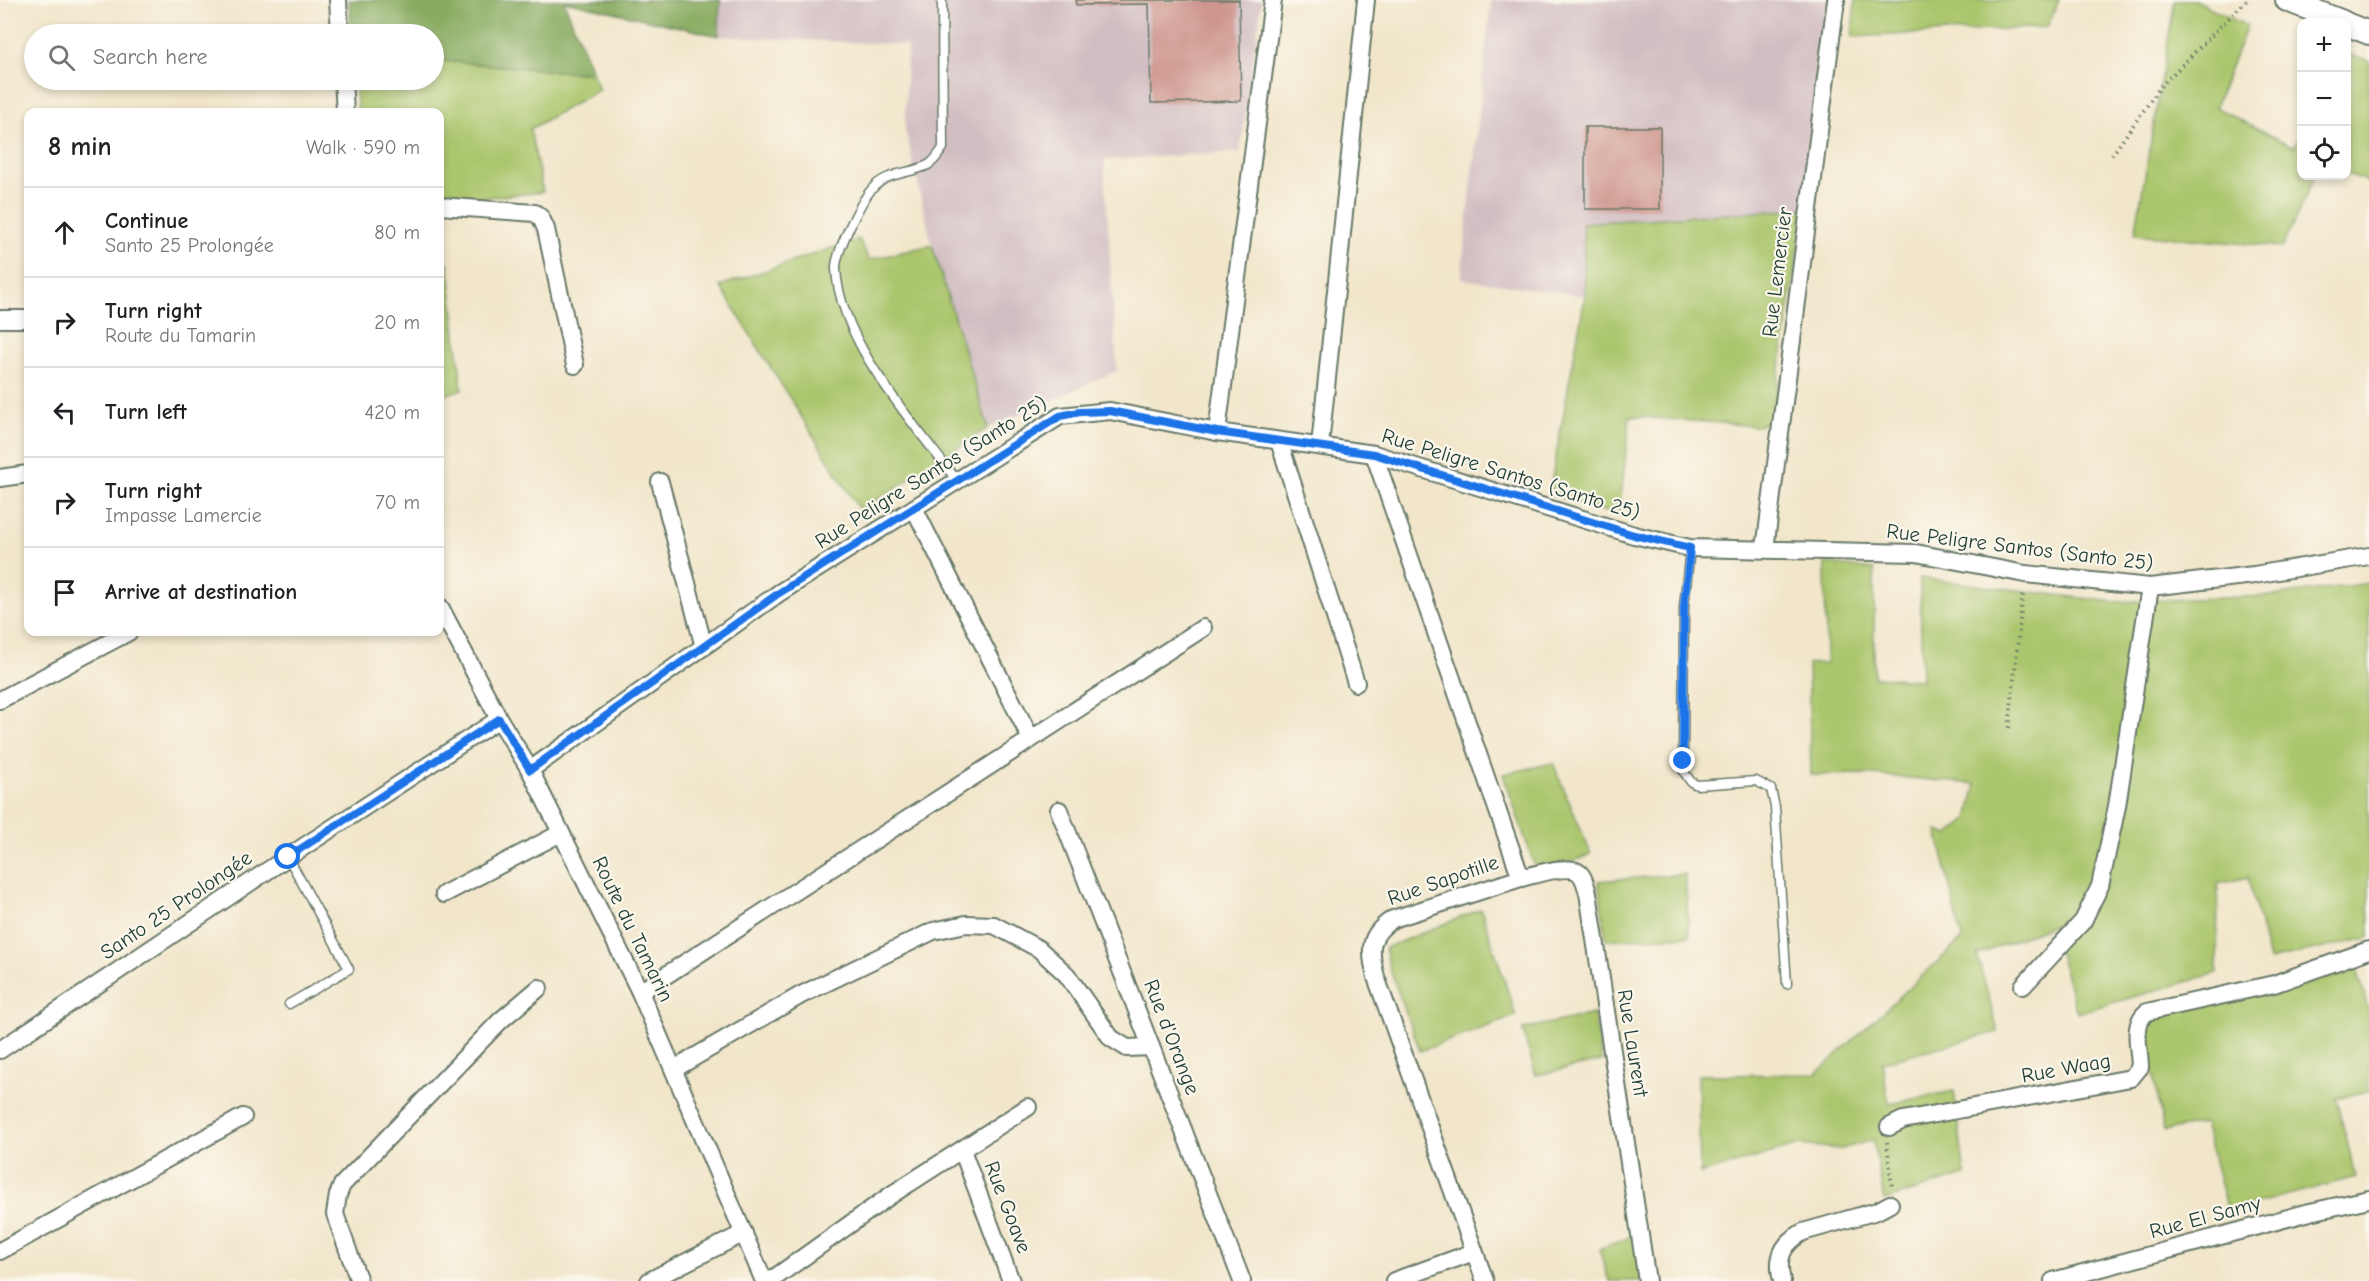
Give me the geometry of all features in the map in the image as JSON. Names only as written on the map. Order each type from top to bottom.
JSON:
[{"type":"street","points":[[338,0],[339,24]]},
{"type":"street","points":[[1217,432],[1273,0]]},
{"type":"street","points":[[1320,447],[1366,0]]},
{"type":"street","name":"Rue Lemercier","points":[[1766,549],[1836,0]]},
{"type":"street","points":[[2287,0],[2332,18]]},
{"type":"street","points":[[2351,26],[2369,33]]},
{"type":"street","points":[[344,90],[345,108]]},
{"type":"street","points":[[444,206],[535,213],[541,218],[546,229],[575,365]]},
{"type":"street","points":[[0,319],[24,319]]},
{"type":"street","name":"Rue Peligre Santos (Santo 25)","points":[[530,770],[779,593],[1060,416],[1080,412],[1110,411],[1217,432],[1374,454],[1634,535],[1690,548],[1916,553],[2025,574],[2150,587],[2254,575],[2369,556]]},
{"type":"street","points":[[1279,441],[1356,683]]},
{"type":"street","name":"Rue Sapotille","points":[[1374,454],[1521,878],[1393,919],[1380,927],[1373,940],[1372,959],[1376,977],[1485,1281]]},
{"type":"street","points":[[0,478],[24,475]]},
{"type":"street","points":[[660,482],[704,647]]},
{"type":"street","points":[[914,508],[1031,739]]},
{"type":"street","points":[[2023,986],[2083,921],[2100,886],[2117,806],[2150,587]]},
{"type":"street","name":"Route du Tamarin","points":[[444,615],[499,719],[530,770],[640,992],[764,1281]]},
{"type":"street","points":[[640,992],[1203,628]]},
{"type":"street","points":[[0,700],[121,636]]},
{"type":"street","name":"Santo 25 Prolongée","points":[[0,1050],[499,719]]},
{"type":"street","name":"Rue d'Orange","points":[[1059,810],[1242,1281]]},
{"type":"street","points":[[444,894],[561,833]]},
{"type":"street","name":"Rue Laurent","points":[[1521,878],[1567,869],[1578,872],[1584,880],[1588,893],[1647,1281]]},
{"type":"street","points":[[674,1069],[801,995],[933,931],[966,924],[994,925],[1039,949],[1067,975],[1111,1038],[1127,1048],[1151,1047]]},
{"type":"street","name":"Rue Waag","points":[[1889,1128],[1903,1120],[2132,1078],[2140,1067],[2138,1024],[2141,1016],[2147,1012],[2274,984],[2369,950]]},
{"type":"street","points":[[359,1281],[335,1214],[342,1185],[500,1021],[539,988]]},
{"type":"street","points":[[770,1281],[891,1195],[1028,1107]]},
{"type":"street","points":[[0,1251],[243,1117]]},
{"type":"street","name":"Rue Goave","points":[[962,1150],[1011,1281]]},
{"type":"street","name":"Rue El Samy","points":[[2053,1281],[2310,1212],[2369,1199]]},
{"type":"street","points":[[1782,1281],[1779,1257],[1784,1246],[1792,1238],[1803,1232],[1877,1211],[1890,1204]]},
{"type":"street","points":[[649,1281],[744,1233]]},
{"type":"street","points":[[1394,1281],[1474,1252]]},
{"type":"lane","points":[[942,0],[943,148],[930,164],[891,175],[871,190],[852,221],[836,267],[843,306],[866,359],[957,481]]},
{"type":"lane","points":[[1690,548],[1684,607],[1684,772],[1691,782],[1697,785],[1756,781],[1771,789],[1775,807],[1787,984]]},
{"type":"lane","points":[[288,857],[349,969],[289,1004]]},
{"type":"path","points":[[2112,155],[2161,86],[2247,0]]},
{"type":"path","points":[[2009,728],[2025,574]]},
{"type":"path","points":[[1889,1128],[1887,1141],[1892,1188],[1890,1204]]},
{"type":"shaded area","points":[[720,0],[1262,0],[1240,152],[1104,160],[1117,371],[988,428],[932,245],[905,129],[907,45],[719,36]]},
{"type":"shaded area","points":[[1491,0],[1828,0],[1804,209],[1584,223],[1585,296],[1461,279]]},
{"type":"green space","points":[[349,0],[720,0],[719,36],[564,1],[593,74],[444,61],[444,24],[350,24]]},
{"type":"green space","points":[[1855,0],[2059,0],[2047,27],[1852,37]]},
{"type":"green space","points":[[2175,0],[2195,0],[2247,26],[2215,107],[2294,147],[2297,141],[2297,180],[2313,180],[2282,247],[2135,234]]},
{"type":"green space","points":[[2351,55],[2369,60],[2369,182],[2351,175]]},
{"type":"green space","points":[[444,61],[593,74],[599,90],[530,129],[543,192],[444,202],[444,108],[358,108],[356,90],[444,90]]},
{"type":"green space","points":[[1804,209],[1772,420],[1758,426],[1630,416],[1619,516],[1549,494],[1585,296],[1583,223]]},
{"type":"green space","points":[[859,239],[869,260],[932,245],[988,428],[860,511],[720,286]]},
{"type":"green space","points":[[448,263],[462,389],[444,396],[444,264]]},
{"type":"green space","points":[[1825,563],[1874,570],[1874,677],[1922,680],[1920,578],[2114,602],[2271,596],[2369,583],[2369,938],[2269,960],[2248,877],[2218,884],[2217,973],[2077,1013],[2051,926],[1977,955],[1998,1032],[1882,1062],[1889,1104],[1954,1091],[1965,1175],[1884,1200],[1873,1140],[1841,1149],[1799,1145],[1700,1174],[1698,1075],[1816,1074],[1962,939],[1937,831],[1948,835],[1968,819],[1976,784],[1863,774],[1811,775],[1808,664],[1826,663]]},
{"type":"green space","points":[[1553,763],[1591,854],[1538,876],[1503,774]]},
{"type":"green space","points":[[1685,874],[1689,936],[1606,940],[1598,881]]},
{"type":"green space","points":[[1481,909],[1516,1016],[1420,1051],[1389,967],[1385,948]]},
{"type":"green space","points":[[2355,961],[2369,1013],[2369,1091],[2336,1098],[2356,1177],[2227,1211],[2204,1123],[2164,1131],[2142,1019]]},
{"type":"green space","points":[[1594,1014],[1602,1061],[1536,1075],[1522,1029]]},
{"type":"green space","points":[[1635,1235],[1647,1281],[1609,1281],[1599,1249]]},
{"type":"building","points":[[1076,0],[1239,0],[1241,101],[1151,103],[1149,4],[1076,5]]},
{"type":"building","points":[[1585,127],[1660,127],[1660,209],[1585,209]]},
{"type":"route","points":[[288,857],[499,719],[530,770],[779,593],[1060,416],[1080,412],[1110,411],[1217,432],[1374,454],[1634,535],[1690,548],[1684,607],[1683,761]]}]
